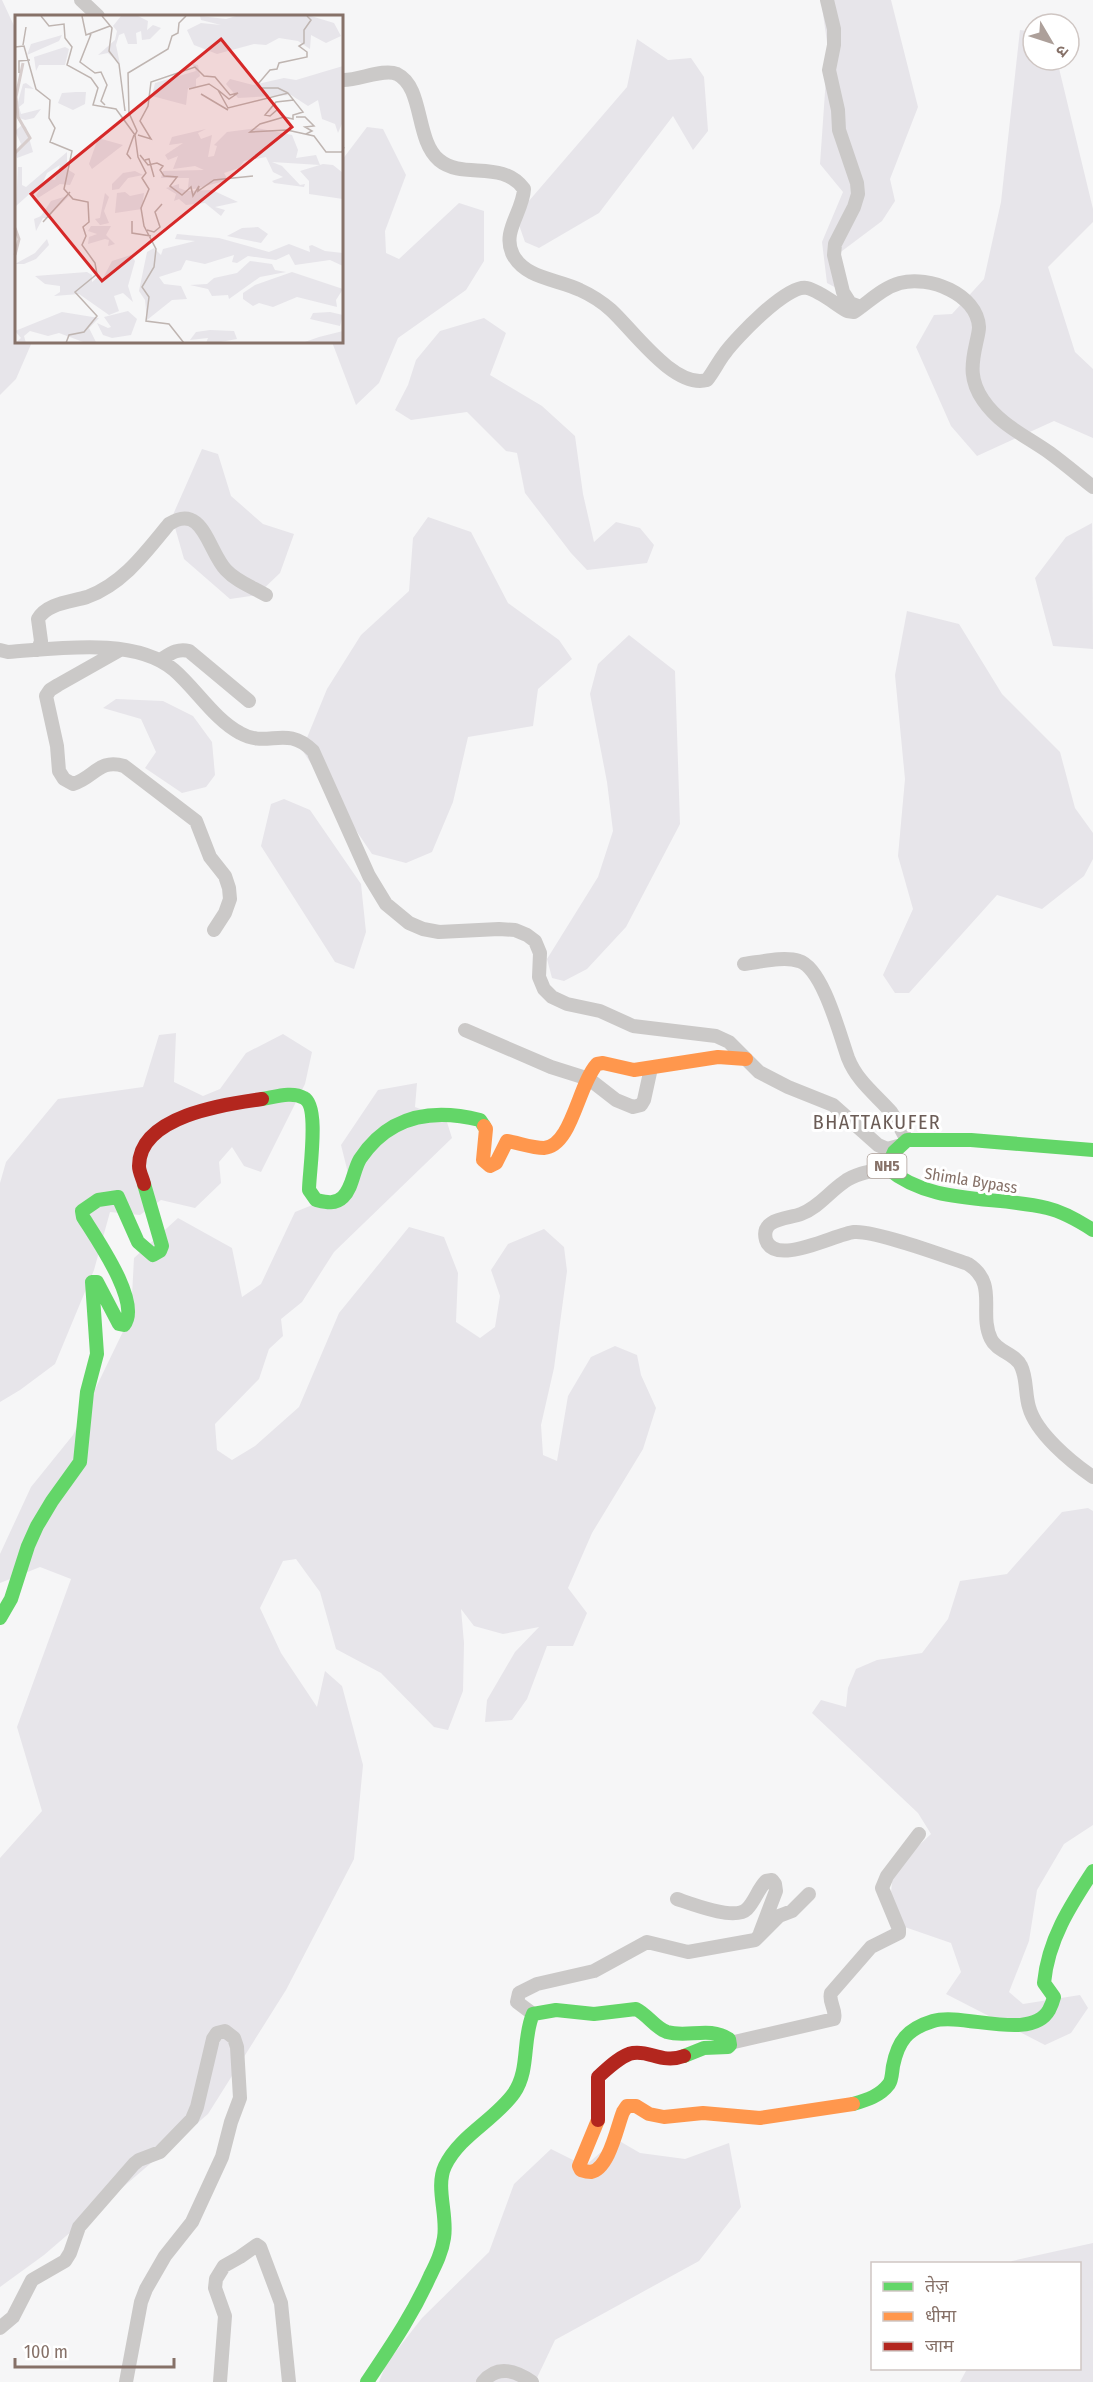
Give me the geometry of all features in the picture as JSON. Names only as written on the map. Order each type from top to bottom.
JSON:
[{"type":"main road","points":[[0,1618],[10,1602],[35,1529],[80,1462],[87,1392],[98,1354],[92,1282],[97,1282],[119,1324],[124,1326],[129,1318],[128,1306],[116,1274],[83,1217],[82,1211],[97,1201],[118,1197],[138,1242],[153,1255],[160,1251],[162,1246],[139,1167],[139,1156],[155,1134],[185,1116],[229,1103],[287,1095],[306,1098],[312,1105],[313,1116],[309,1190],[316,1200],[336,1202],[343,1197],[361,1158],[379,1138],[395,1126],[416,1116],[437,1112],[480,1120],[486,1129],[483,1160],[490,1166],[496,1163],[507,1141],[545,1148],[555,1145],[568,1125],[585,1077],[597,1064],[603,1063],[634,1070],[718,1057],[746,1059]]},
{"type":"main road","name":"Shimla Bypass","points":[[902,1143],[971,1140],[1093,1150]]},
{"type":"main road","name":"NH5","points":[[887,1168],[889,1159],[902,1143]]},
{"type":"main road","name":"Shimla Bypass","points":[[887,1168],[901,1181],[914,1188],[993,1202],[1046,1208],[1075,1219],[1093,1230]]},
{"type":"main road","points":[[367,2382],[413,2313],[441,2253],[445,2236],[443,2169],[469,2137],[506,2103],[518,2088],[524,2071],[526,2030],[533,2014],[549,2010],[594,2014],[636,2009],[643,2012],[666,2032],[718,2034],[727,2037],[730,2043],[728,2047],[704,2048],[671,2059],[633,2053],[600,2074],[597,2081],[600,2115],[579,2166],[587,2173],[595,2172],[605,2159],[616,2135],[622,2111],[627,2106],[636,2106],[649,2114],[664,2117],[703,2113],[760,2118],[851,2105],[874,2098],[887,2087],[892,2079],[897,2047],[920,2027],[945,2019],[996,2024],[1024,2024],[1040,2020],[1052,2006],[1054,1997],[1044,1983],[1047,1958],[1059,1929],[1093,1871]]},
{"type":"street","points":[[81,0],[97,15]]},
{"type":"street","points":[[827,0],[834,29],[834,45],[829,70],[838,110],[839,130],[857,183],[858,194],[836,244],[834,255],[843,292],[850,303],[861,308]]},
{"type":"street","points":[[344,80],[362,79],[389,72],[405,80],[411,89],[431,152],[440,161],[454,167],[506,175],[518,182],[524,189],[524,199],[510,231],[509,243],[520,265],[532,273],[595,297],[610,309],[666,366],[693,382],[707,380],[726,351],[777,300],[797,288],[807,288],[847,311],[854,312],[880,292],[901,283],[922,282],[954,292],[967,300],[976,313],[979,328],[971,368],[973,384],[982,400],[1010,428],[1049,452],[1093,487]]},
{"type":"street","points":[[38,650],[41,641],[38,619],[41,614],[58,604],[88,596],[109,587],[129,570],[169,524],[178,519],[187,518],[195,521],[203,529],[215,555],[226,570],[266,595]]},
{"type":"street","points":[[0,650],[8,652],[76,647],[138,652],[160,660],[240,734],[258,739],[292,738],[303,741],[313,751],[369,876],[386,904],[409,923],[439,932],[515,930],[535,941],[540,953],[539,976],[544,988],[552,997],[567,1004],[600,1011],[633,1026],[716,1036],[729,1042],[759,1072],[833,1105],[878,1145],[887,1149],[902,1143],[890,1112],[860,1080],[853,1069],[827,1001],[810,968],[800,961],[786,960],[744,964]]},
{"type":"street","points":[[160,660],[174,651],[182,649],[189,651],[249,701]]},
{"type":"street","points":[[120,650],[50,690],[46,696],[57,746],[59,771],[64,779],[73,784],[81,782],[104,765],[115,763],[124,766],[196,821],[207,850],[225,876],[229,888],[230,899],[225,913],[214,930]]},
{"type":"street","points":[[465,1029],[551,1067],[585,1077],[628,1106],[637,1107],[644,1100],[651,1068]]},
{"type":"street","points":[[887,1168],[860,1174],[845,1181],[817,1207],[798,1215],[779,1219],[769,1225],[765,1235],[768,1245],[778,1251],[792,1251],[855,1232],[876,1235],[960,1261],[975,1268],[986,1287],[987,1322],[992,1341],[1022,1366],[1029,1407],[1035,1419],[1062,1452],[1093,1477]]},
{"type":"street","points":[[730,2043],[834,2019],[835,2013],[829,1997],[831,1993],[871,1947],[899,1934],[882,1888],[887,1876],[919,1834]]},
{"type":"street","points":[[677,1899],[728,1913],[741,1913],[748,1908],[763,1884],[767,1880],[772,1880],[776,1884],[776,1891],[764,1917],[759,1938]]},
{"type":"street","points":[[533,2014],[517,2002],[517,1997],[524,1989],[590,1973],[643,1943],[654,1942],[688,1952],[759,1938],[777,1918],[792,1911],[809,1894]]},
{"type":"street","points":[[0,2328],[13,2317],[33,2280],[65,2261],[79,2227],[134,2164],[138,2160],[160,2152],[192,2119],[197,2107],[213,2038],[217,2033],[225,2031],[234,2038],[237,2047],[240,2102],[231,2122],[211,2185],[192,2222],[160,2265],[142,2298],[126,2382]]},
{"type":"street","points":[[220,2382],[225,2316],[215,2288],[216,2279],[224,2266],[240,2258],[257,2245],[260,2247],[281,2303],[289,2382]]},
{"type":"street","points":[[483,2382],[493,2374],[510,2370],[518,2372],[532,2382]]},
{"type":"shaded area","points":[[0,0],[2,0],[15,28],[15,344],[31,344],[16,379],[0,395]]},
{"type":"shaded area","points":[[821,0],[891,0],[918,107],[890,179],[895,201],[882,221],[838,254],[842,291],[827,283],[822,242],[843,192],[820,164],[828,49]]},
{"type":"shaded area","points":[[1020,30],[1021,72],[1060,72],[1093,209],[1093,222],[1048,267],[1075,352],[1093,369],[1093,438],[1054,421],[977,456],[951,426],[916,347],[934,315],[952,314],[984,279],[1001,202]]},
{"type":"shaded area","points":[[637,39],[668,60],[691,58],[704,77],[708,131],[693,150],[673,116],[599,213],[539,248],[525,242],[519,225],[528,202],[627,87]]},
{"type":"shaded area","points":[[367,127],[383,129],[406,175],[385,231],[386,253],[399,259],[459,203],[484,211],[484,261],[466,290],[398,338],[379,383],[356,405],[333,344],[344,344],[344,157]]},
{"type":"shaded area","points":[[484,318],[506,333],[490,375],[542,406],[575,436],[583,494],[594,542],[616,522],[640,528],[654,545],[647,563],[587,570],[571,553],[525,493],[517,453],[506,451],[467,412],[411,420],[395,410],[408,385],[416,360],[440,331]]},
{"type":"shaded area","points":[[202,449],[218,454],[231,496],[263,524],[294,534],[280,573],[257,595],[230,599],[184,559],[172,517]]},
{"type":"shaded area","points":[[428,517],[471,532],[508,603],[559,640],[572,659],[538,689],[533,726],[468,737],[453,802],[432,852],[406,863],[372,854],[302,750],[327,689],[361,635],[409,591],[413,538]]},
{"type":"shaded area","points":[[1092,523],[1093,649],[1053,646],[1035,578],[1066,537]]},
{"type":"shaded area","points":[[907,611],[959,624],[1002,694],[1060,752],[1075,808],[1093,833],[1093,859],[1084,876],[1042,909],[997,895],[909,993],[895,993],[883,975],[913,909],[898,856],[905,779],[895,675]]},
{"type":"shaded area","points":[[629,635],[675,671],[680,824],[626,927],[587,969],[564,981],[552,978],[547,959],[598,877],[613,831],[607,782],[590,694],[598,664]]},
{"type":"shaded area","points":[[116,699],[163,701],[193,716],[212,742],[215,775],[206,787],[182,793],[145,768],[156,752],[141,719],[103,708]]},
{"type":"shaded area","points":[[284,799],[310,810],[361,884],[366,932],[354,969],[335,962],[261,846],[271,804]]},
{"type":"shaded area","points":[[176,1033],[174,1082],[203,1096],[220,1089],[246,1053],[283,1034],[312,1052],[305,1084],[261,1172],[244,1166],[232,1147],[219,1162],[221,1183],[195,1208],[161,1200],[140,1215],[110,1212],[94,1270],[55,1364],[0,1402],[0,1183],[6,1162],[58,1099],[143,1087],[159,1035]]},
{"type":"shaded area","points":[[417,1083],[415,1107],[446,1119],[452,1138],[334,1252],[302,1302],[281,1319],[283,1336],[269,1349],[259,1379],[215,1424],[217,1450],[232,1460],[255,1446],[299,1407],[339,1313],[409,1227],[444,1237],[458,1273],[456,1322],[480,1338],[495,1327],[500,1296],[491,1270],[508,1244],[544,1229],[564,1247],[567,1271],[554,1368],[541,1425],[543,1455],[557,1461],[568,1396],[591,1357],[615,1346],[637,1355],[641,1375],[656,1408],[643,1449],[592,1533],[568,1588],[587,1613],[573,1646],[547,1646],[527,1699],[512,1720],[485,1722],[487,1700],[515,1652],[539,1627],[503,1634],[474,1626],[461,1609],[464,1643],[463,1691],[448,1730],[434,1727],[381,1673],[336,1649],[320,1592],[296,1559],[283,1561],[260,1608],[281,1653],[317,1707],[325,1671],[342,1686],[363,1765],[354,1859],[286,1990],[208,2114],[44,2255],[0,2287],[0,1858],[42,1811],[17,1727],[71,1579],[40,1567],[0,1583],[0,1554],[31,1487],[73,1435],[131,1315],[134,1258],[178,1218],[232,1248],[242,1297],[261,1284],[295,1212],[352,1189],[341,1145],[378,1090]]},
{"type":"shaded area","points":[[1088,1508],[1093,1511],[1093,1825],[1064,1844],[1037,1890],[1029,1941],[1009,1992],[1023,2004],[1080,1995],[1088,2008],[1071,2033],[1045,2045],[946,1994],[961,1972],[951,1943],[899,1925],[890,1905],[893,1870],[931,1834],[918,1813],[812,1713],[821,1700],[846,1707],[848,1688],[856,1669],[877,1660],[922,1653],[948,1619],[960,1581],[1007,1574],[1062,1512]]},
{"type":"shaded area","points":[[616,2139],[640,2153],[685,2159],[729,2143],[741,2207],[699,2261],[555,2340],[535,2382],[379,2382],[386,2364],[422,2318],[489,2252],[514,2184],[551,2149],[585,2166]]},
{"type":"shaded area","points":[[1093,2243],[1093,2382],[960,2382],[966,2370],[1081,2370],[1081,2262],[1012,2261]]},
{"type":"traffic: fast","points":[[262,1099],[294,1095],[304,1098],[309,1104],[313,1126],[309,1190],[316,1200],[326,1202],[337,1201],[343,1197],[349,1189],[360,1159],[372,1144],[398,1124],[413,1118],[445,1115],[480,1120],[484,1126]]},
{"type":"traffic: fast","points":[[1093,1150],[971,1140],[907,1140],[894,1152],[887,1168],[923,1188],[943,1194],[1047,1208],[1065,1214],[1093,1230]]},
{"type":"traffic: fast","points":[[0,1618],[11,1599],[37,1526],[80,1462],[87,1392],[97,1354],[92,1282],[97,1282],[119,1324],[124,1325],[128,1315],[127,1302],[115,1271],[83,1217],[82,1211],[98,1200],[118,1197],[138,1242],[153,1255],[160,1251],[162,1246],[144,1184]]},
{"type":"traffic: fast","points":[[853,2104],[882,2092],[891,2080],[895,2057],[901,2043],[910,2032],[924,2024],[946,2019],[1012,2025],[1028,2024],[1040,2019],[1049,2010],[1054,1997],[1044,1983],[1046,1967],[1055,1938],[1068,1910],[1093,1871]]},
{"type":"traffic: fast","points":[[367,2382],[408,2318],[437,2262],[445,2229],[441,2192],[445,2166],[459,2145],[514,2093],[522,2074],[533,2014],[556,2010],[594,2014],[636,2009],[667,2032],[714,2033],[729,2039],[728,2047],[704,2048],[684,2056]]},
{"type":"traffic: slow","points":[[484,1126],[486,1129],[483,1160],[490,1166],[496,1163],[507,1141],[539,1148],[554,1145],[568,1126],[590,1074],[597,1064],[603,1063],[634,1070],[718,1057],[746,1059]]},
{"type":"traffic: slow","points":[[598,2120],[579,2166],[581,2170],[591,2172],[603,2163],[627,2106],[636,2106],[649,2114],[664,2117],[703,2113],[760,2118],[853,2104]]},
{"type":"traffic: jam","points":[[144,1184],[139,1166],[143,1149],[153,1135],[168,1124],[207,1109],[262,1099]]},
{"type":"traffic: jam","points":[[598,2120],[598,2077],[614,2063],[633,2053],[645,2053],[663,2058],[684,2056]]},
{"type":"district","name":"BHATTAKUFER","points":[[877,1122]]}]
